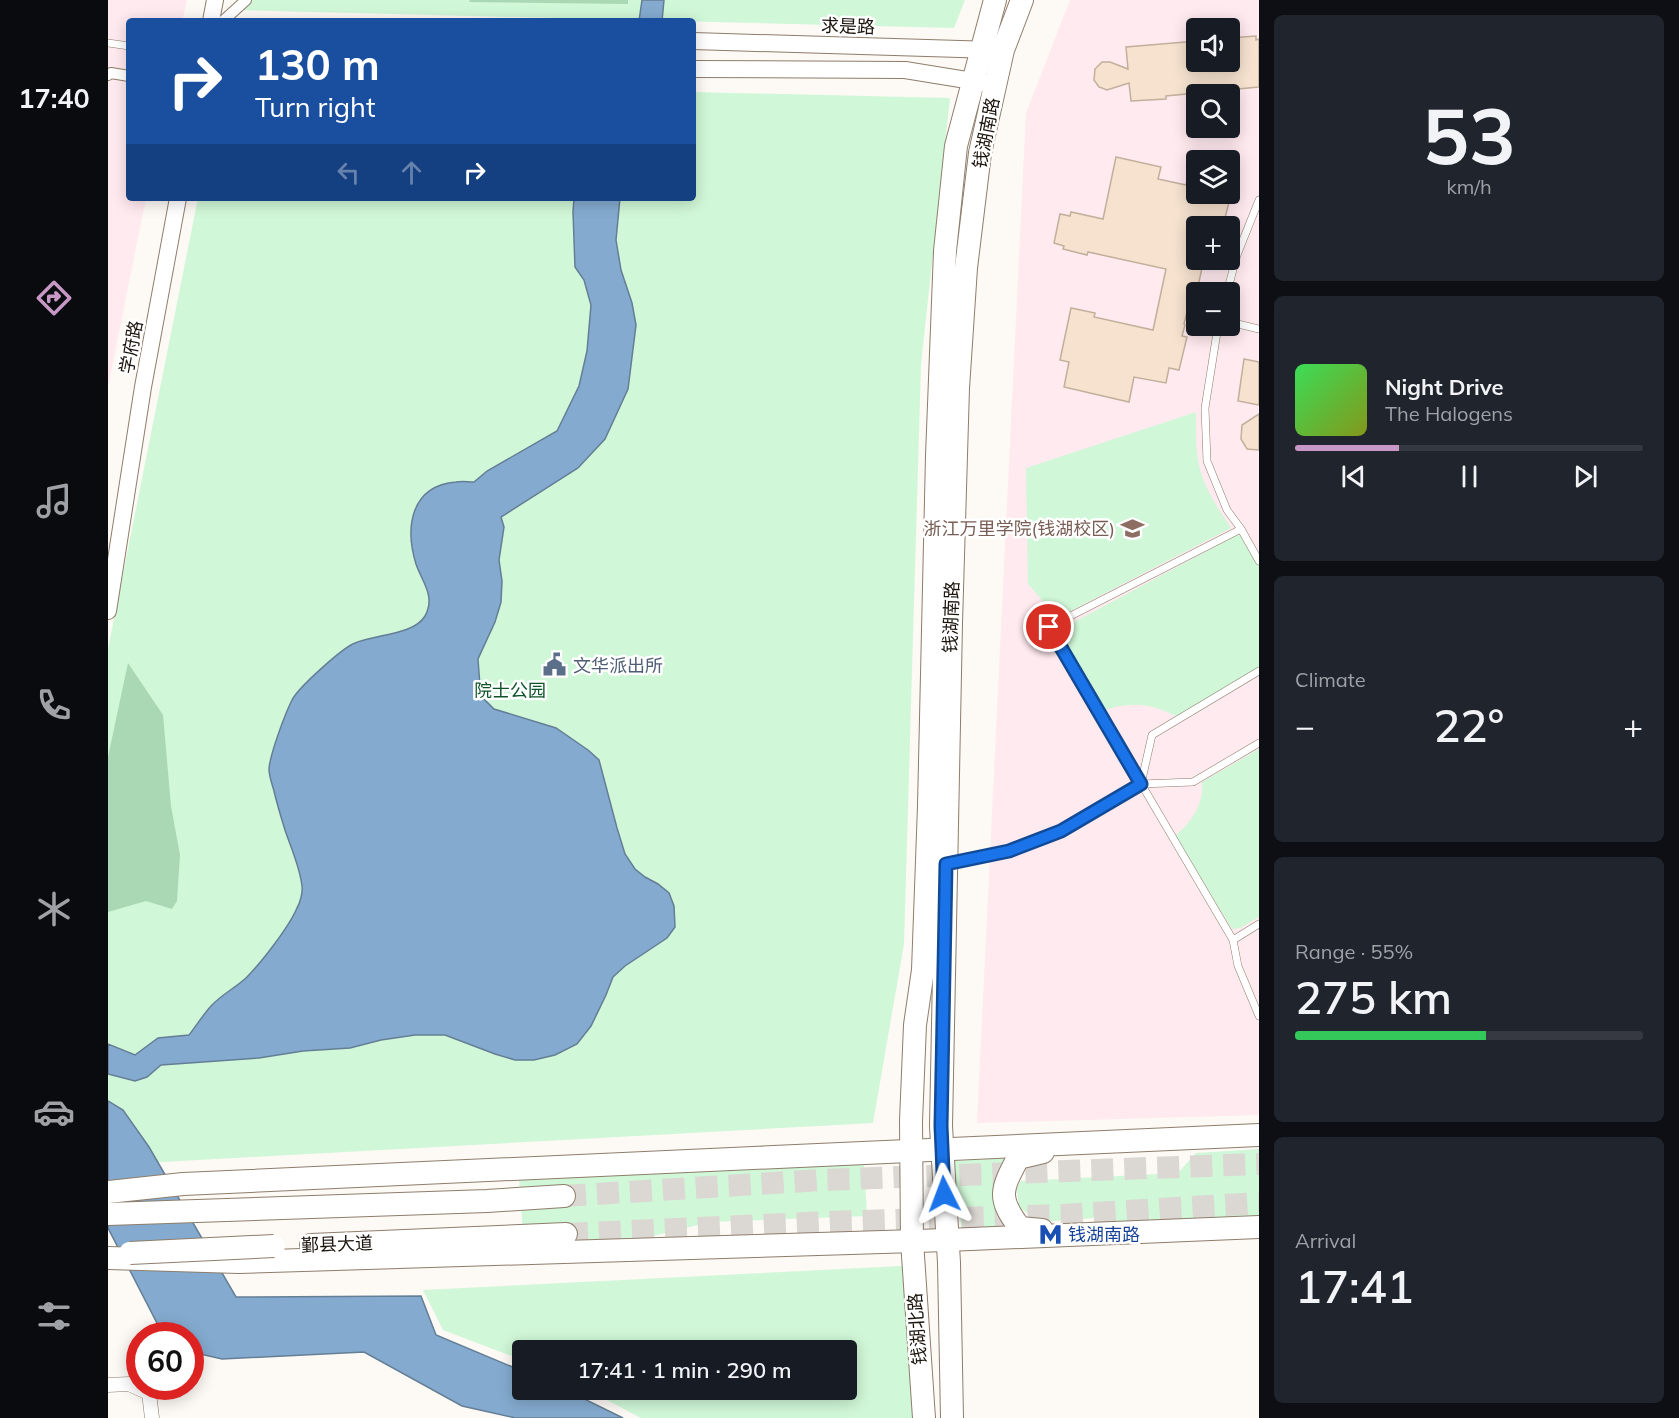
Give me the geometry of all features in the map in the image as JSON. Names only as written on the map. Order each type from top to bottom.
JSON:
[{"type":"main road","name":"钱湖南路","points":[[947,1240],[941,1114],[958,399],[966,268],[980,153],[995,84],[992,50],[995,0]]},
{"type":"main road","name":"钱湖南路","points":[[912,1241],[911,1121],[915,1025],[923,970],[945,251],[956,146],[973,81],[1022,0]]},
{"type":"main road","points":[[108,1192],[183,1184],[1259,1135]]},
{"type":"main road","points":[[1085,1143],[1018,1158],[1005,1182],[1004,1195],[1006,1210],[1020,1228],[1096,1234]]},
{"type":"main road","name":"鄞县大道","points":[[108,1214],[487,1202],[564,1196]]},
{"type":"main road","points":[[116,1256],[226,1262],[947,1240],[1259,1227]]},
{"type":"main road","name":"鄞县大道","points":[[116,1256],[274,1246],[566,1234]]},
{"type":"main road","name":"钱湖北路","points":[[947,1240],[952,1418]]},
{"type":"main road","name":"钱湖北路","points":[[912,1241],[924,1418]]},
{"type":"street","points":[[212,18],[215,0]]},
{"type":"street","points":[[226,18],[246,0]]},
{"type":"street","name":"求是路","points":[[696,41],[992,50]]},
{"type":"street","points":[[696,69],[905,69],[995,84]]},
{"type":"street","points":[[108,75],[111,73],[126,76]]},
{"type":"street","name":"学府路","points":[[108,611],[143,387],[177,201]]},
{"type":"street","points":[[108,1385],[129,1384],[149,1393],[152,1418]]},
{"type":"lane","points":[[108,43],[126,46]]},
{"type":"lane","points":[[1230,282],[1237,255],[1259,200]]},
{"type":"lane","points":[[1240,324],[1259,329]]},
{"type":"lane","points":[[1216,336],[1205,408],[1207,461],[1227,510],[1259,561]]},
{"type":"lane","points":[[1241,529],[1049,627],[1233,940],[1238,966],[1259,1016]]},
{"type":"lane","points":[[1141,784],[1152,735],[1259,671]]},
{"type":"lane","points":[[946,864],[1009,851],[1061,831],[1141,784],[1192,782],[1259,743]]},
{"type":"lane","points":[[1233,940],[1259,924]]},
{"type":"shaded area","points":[[108,0],[187,0],[183,18],[126,18],[126,201],[145,201],[108,387]]},
{"type":"shaded area","name":"浙江万里学院(钱湖校区)","points":[[1070,0],[1259,0],[1259,1115],[977,1123],[1026,113]]},
{"type":"green space","points":[[238,0],[965,0],[954,28],[696,22],[696,18],[555,18],[235,10]]},
{"type":"green space","points":[[470,0],[628,0],[628,4],[469,2]]},
{"type":"green space","name":"院士公园","points":[[696,92],[950,98],[921,364],[904,944],[873,1123],[108,1165],[108,649],[197,201],[696,201]]},
{"type":"green space","points":[[1196,412],[1196,448],[1200,469],[1211,496],[1231,528],[1057,618],[1028,584],[1026,468]]},
{"type":"green space","points":[[1237,535],[1243,536],[1259,565],[1259,669],[1178,717],[1159,709],[1140,705],[1122,706],[1102,711],[1058,634],[1061,629]]},
{"type":"green space","points":[[128,663],[163,715],[171,806],[180,855],[177,901],[172,909],[146,901],[108,912],[108,757]]},
{"type":"green space","points":[[1259,749],[1259,917],[1240,928],[1232,929],[1175,836],[1199,806],[1202,782]]},
{"type":"green space","points":[[1259,1149],[1259,1221],[1128,1226],[1108,1217],[1040,1222],[1019,1207],[1017,1190],[1020,1181],[1178,1173],[1196,1153]]},
{"type":"green space","points":[[1009,1158],[1014,1230],[962,1235],[954,1161]]},
{"type":"green space","points":[[864,1164],[867,1216],[710,1222],[653,1236],[524,1245],[519,1178]]},
{"type":"green space","points":[[902,1266],[913,1418],[641,1418],[607,1400],[857,1400],[857,1340],[512,1340],[512,1356],[443,1330],[423,1290]]},
{"type":"water","points":[[642,0],[664,0],[662,18],[639,18]]},
{"type":"water","points":[[574,201],[620,201],[616,240],[621,270],[632,303],[636,325],[628,389],[605,439],[578,468],[501,517],[504,527],[499,560],[502,581],[501,602],[495,622],[478,659],[480,686],[483,698],[494,709],[556,728],[599,760],[625,854],[635,869],[669,893],[674,906],[675,927],[667,938],[625,966],[613,977],[591,1026],[577,1044],[555,1055],[534,1060],[515,1060],[445,1035],[415,1035],[350,1048],[303,1051],[259,1058],[161,1065],[147,1077],[135,1081],[108,1074],[108,1044],[135,1055],[158,1038],[189,1035],[215,1002],[242,982],[252,971],[293,916],[300,900],[302,886],[269,769],[275,744],[296,694],[331,660],[355,643],[404,631],[420,622],[425,616],[429,596],[416,564],[411,537],[412,523],[420,500],[429,491],[441,485],[474,482],[487,471],[557,431],[579,386],[587,351],[591,305],[584,280],[575,267]]},
{"type":"water","points":[[108,1101],[123,1110],[149,1147],[236,1297],[421,1296],[436,1335],[512,1367],[512,1400],[586,1400],[623,1418],[516,1418],[462,1406],[364,1352],[222,1359],[204,1355],[204,1322],[156,1322],[108,1228]]},
{"type":"building","points":[[1256,36],[1256,40],[1259,39],[1259,87],[1240,89],[1240,84],[1186,84],[1186,94],[1166,96],[1166,99],[1131,101],[1129,83],[1107,90],[1099,87],[1094,80],[1095,69],[1102,62],[1110,62],[1128,69],[1126,47],[1186,42],[1186,72],[1240,72],[1240,37]]},
{"type":"building","points":[[1116,157],[1161,167],[1158,179],[1186,185],[1186,204],[1228,204],[1226,216],[1186,216],[1186,270],[1202,270],[1199,282],[1186,282],[1186,316],[1182,336],[1187,337],[1179,370],[1169,368],[1166,383],[1134,377],[1129,402],[1064,387],[1069,362],[1060,360],[1071,308],[1095,313],[1094,317],[1153,330],[1166,269],[1088,252],[1087,255],[1063,249],[1064,246],[1054,243],[1060,214],[1070,216],[1071,212],[1103,219]]},
{"type":"building","points":[[1244,359],[1259,362],[1259,405],[1238,401]]},
{"type":"building","points":[[1259,414],[1259,450],[1247,449],[1241,439],[1242,425]]},
{"type":"tunnel","points":[[564,1196],[821,1180],[1259,1164]]},
{"type":"tunnel","points":[[566,1234],[830,1222],[1062,1215],[1259,1203]]},
{"type":"place","name":"浙江万里学院(钱湖校区)","points":[[1133,528]]},
{"type":"place","name":"文华派出所","points":[[555,665]]},
{"type":"place","name":"钱湖南路","points":[[1050,1234]]},
{"type":"route","points":[[944,1194],[941,1126],[946,864],[1009,851],[1061,831],[1141,784],[1049,627]]}]
